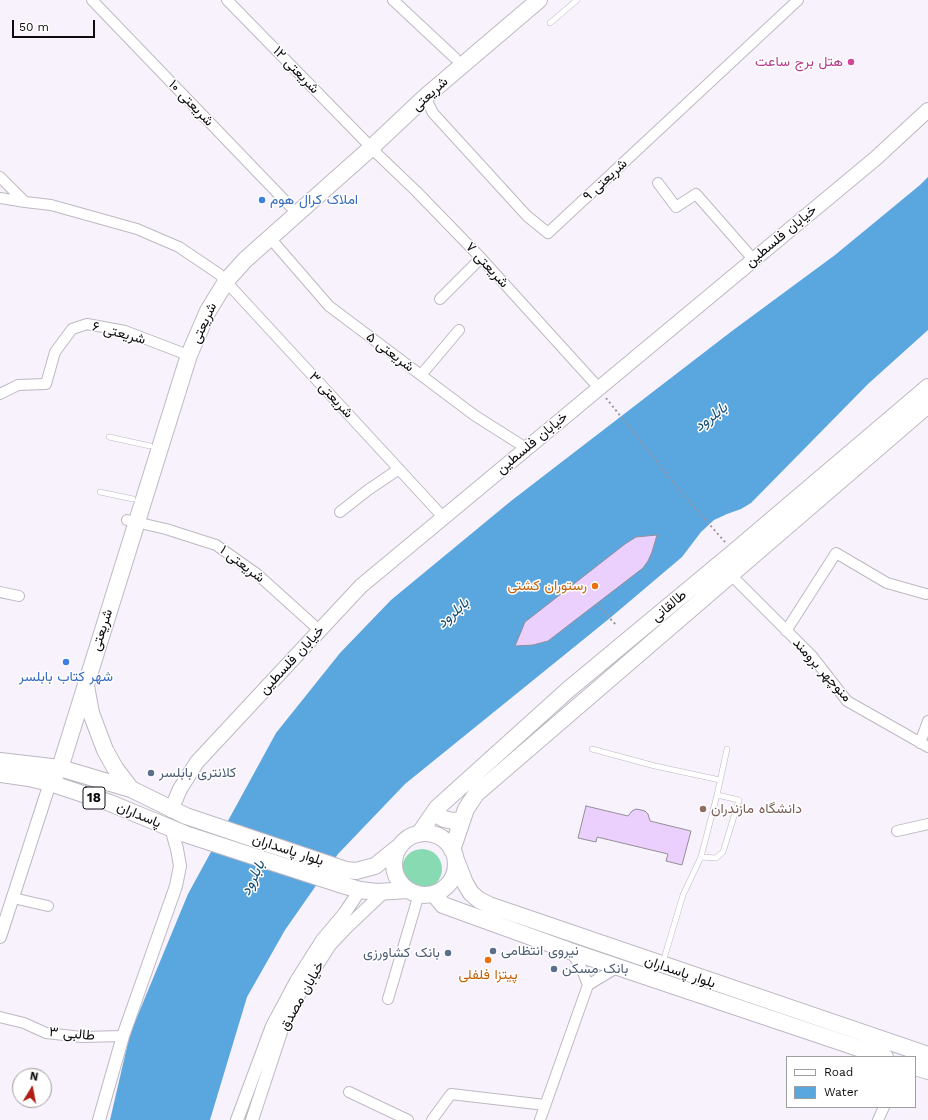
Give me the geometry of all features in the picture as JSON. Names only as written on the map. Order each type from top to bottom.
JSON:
[{"type":"main road","name":"شریعتی","points":[[55,767],[131,521],[189,355],[223,277],[270,238],[455,58],[523,0]]},
{"type":"main road","name":"شریعتی","points":[[55,767],[85,684],[131,521],[133,499],[180,352],[191,324],[238,253],[290,206],[425,97],[539,0]]},
{"type":"main road","name":"خیابان فلسطین","points":[[171,810],[180,789],[197,762],[361,586],[876,158],[928,110]]},
{"type":"main road","name":"طالقانی","points":[[419,834],[437,808],[569,689],[734,552],[928,387]]},
{"type":"main road","name":"طالقانی","points":[[454,855],[461,820],[476,794],[928,405]]},
{"type":"main road","points":[[85,684],[91,713],[105,750],[115,768],[131,789]]},
{"type":"main road","name":"پاسداران","points":[[0,762],[55,767],[131,789],[171,810]]},
{"type":"main road","points":[[50,783],[55,767]]},
{"type":"main road","name":"پاسداران","points":[[0,774],[29,778],[50,783],[110,803],[178,831]]},
{"type":"main road","points":[[437,808],[437,814],[444,819],[453,821],[461,820]]},
{"type":"main road","name":"بلوار پاسداران","points":[[171,810],[346,870],[356,870],[375,866],[400,846]]},
{"type":"main road","name":"بلوار پاسداران","points":[[178,831],[360,890],[420,893],[450,908],[570,951],[882,1056]]},
{"type":"main road","points":[[419,834],[429,834],[438,837],[446,842],[454,855],[455,870],[452,880],[443,890],[420,893],[399,880],[395,871],[395,858],[400,846],[407,840],[419,834]]},
{"type":"main road","name":"بلوار پاسداران","points":[[454,855],[468,888],[475,897],[482,902],[928,1055]]},
{"type":"main road","points":[[916,1067],[928,1071]]},
{"type":"street","name":"شریعتی ۱۰","points":[[92,0],[290,206]]},
{"type":"street","name":"شریعتی ۱۲","points":[[226,0],[368,144]]},
{"type":"street","points":[[394,0],[455,58]]},
{"type":"street","name":"شریعتی ۹","points":[[425,97],[433,113],[527,216],[548,233],[798,0]]},
{"type":"street","name":"شریعتی ۷","points":[[368,144],[481,258],[598,388]]},
{"type":"street","points":[[0,177],[25,202]]},
{"type":"street","points":[[658,183],[676,207],[696,194],[753,260]]},
{"type":"street","name":"شریعتی ۳","points":[[0,198],[51,205],[137,229],[179,247],[223,277],[443,517]]},
{"type":"street","name":"شریعتی ۵","points":[[270,238],[329,306],[474,415],[526,448]]},
{"type":"street","points":[[440,299],[481,258]]},
{"type":"street","name":"شریعتی ۶","points":[[0,394],[18,385],[46,384],[55,352],[72,329],[87,324],[125,331],[180,352]]},
{"type":"street","points":[[421,375],[459,330]]},
{"type":"street","points":[[340,512],[368,490],[399,469]]},
{"type":"street","name":"شریعتی ۱","points":[[131,521],[216,545],[257,574],[319,630]]},
{"type":"street","points":[[786,631],[836,553],[887,583],[926,594]]},
{"type":"street","name":"منوچهر برومند","points":[[730,574],[812,656],[847,701],[924,745]]},
{"type":"street","points":[[0,592],[19,596]]},
{"type":"street","points":[[924,745],[928,721]]},
{"type":"street","points":[[0,937],[50,783]]},
{"type":"street","points":[[896,831],[928,824]]},
{"type":"street","points":[[99,1120],[123,1036],[176,886],[180,866],[177,849],[178,831]]},
{"type":"street","name":"خیابان مصدق","points":[[238,1120],[272,1026],[296,980],[322,940],[344,914],[360,890]]},
{"type":"street","name":"خیابان مصدق","points":[[252,1120],[282,1029],[303,987],[330,946],[347,926],[385,891]]},
{"type":"street","points":[[388,999],[420,893]]},
{"type":"street","points":[[13,898],[48,906]]},
{"type":"street","points":[[570,951],[581,967],[588,985]]},
{"type":"street","points":[[540,1120],[588,985],[618,967]]},
{"type":"street","name":"طالبی ۳","points":[[0,1017],[24,1023],[46,1033],[82,1037],[123,1036]]},
{"type":"street","points":[[349,1092],[408,1120]]},
{"type":"street","points":[[432,1120],[451,1094],[545,1105]]},
{"type":"street","points":[[878,1120],[884,1108]]},
{"type":"lane","points":[[550,23],[578,0]]},
{"type":"lane","points":[[109,437],[150,446]]},
{"type":"lane","points":[[100,492],[133,499]]},
{"type":"lane","points":[[592,749],[655,766],[720,780]]},
{"type":"lane","points":[[662,965],[684,895],[701,857],[727,749]]},
{"type":"lane","points":[[701,857],[716,858],[723,852],[739,800],[717,795]]},
{"type":"path","points":[[613,406],[686,498],[720,536]]},
{"type":"path","points":[[597,604],[616,625]]},
{"type":"green space","points":[[422,849],[430,851],[436,855],[440,861],[442,869],[440,877],[436,883],[430,887],[422,889],[414,887],[408,883],[404,877],[402,869],[404,861],[408,855],[414,851]]},
{"type":"water","name":"بابلرود","points":[[928,177],[928,330],[868,384],[751,503],[741,509],[714,520],[701,532],[682,557],[610,618],[405,784],[338,854],[285,930],[247,997],[210,1120],[110,1120],[130,1034],[188,894],[276,733],[340,653],[391,600],[511,501],[732,331],[835,255]]},
{"type":"building","name":"رستوران کشتی","points":[[657,535],[652,552],[643,568],[548,641],[533,645],[515,646],[525,622],[625,544],[636,537]]},
{"type":"building","points":[[586,806],[628,816],[636,809],[641,810],[648,814],[650,821],[691,831],[682,865],[666,861],[668,854],[597,837],[596,842],[578,838]]},
{"type":"place","name":"هتل برج ساعت","points":[[851,62]]},
{"type":"place","name":"املاک کرال هوم","points":[[262,200]]},
{"type":"place","name":"رستوران کشتی","points":[[595,586]]},
{"type":"place","name":"شهر کتاب بابلسر","points":[[66,662]]},
{"type":"place","name":"کلانتری بابلسر","points":[[151,773]]},
{"type":"place","name":"دانشگاه مازندران","points":[[703,809]]},
{"type":"place","name":"نیروی انتظامی","points":[[493,951]]},
{"type":"place","name":"بانک کشاورزی","points":[[448,953]]},
{"type":"place","name":"پیتزا فلفلی","points":[[488,960]]},
{"type":"place","name":"بانک مسکن","points":[[554,969]]}]
